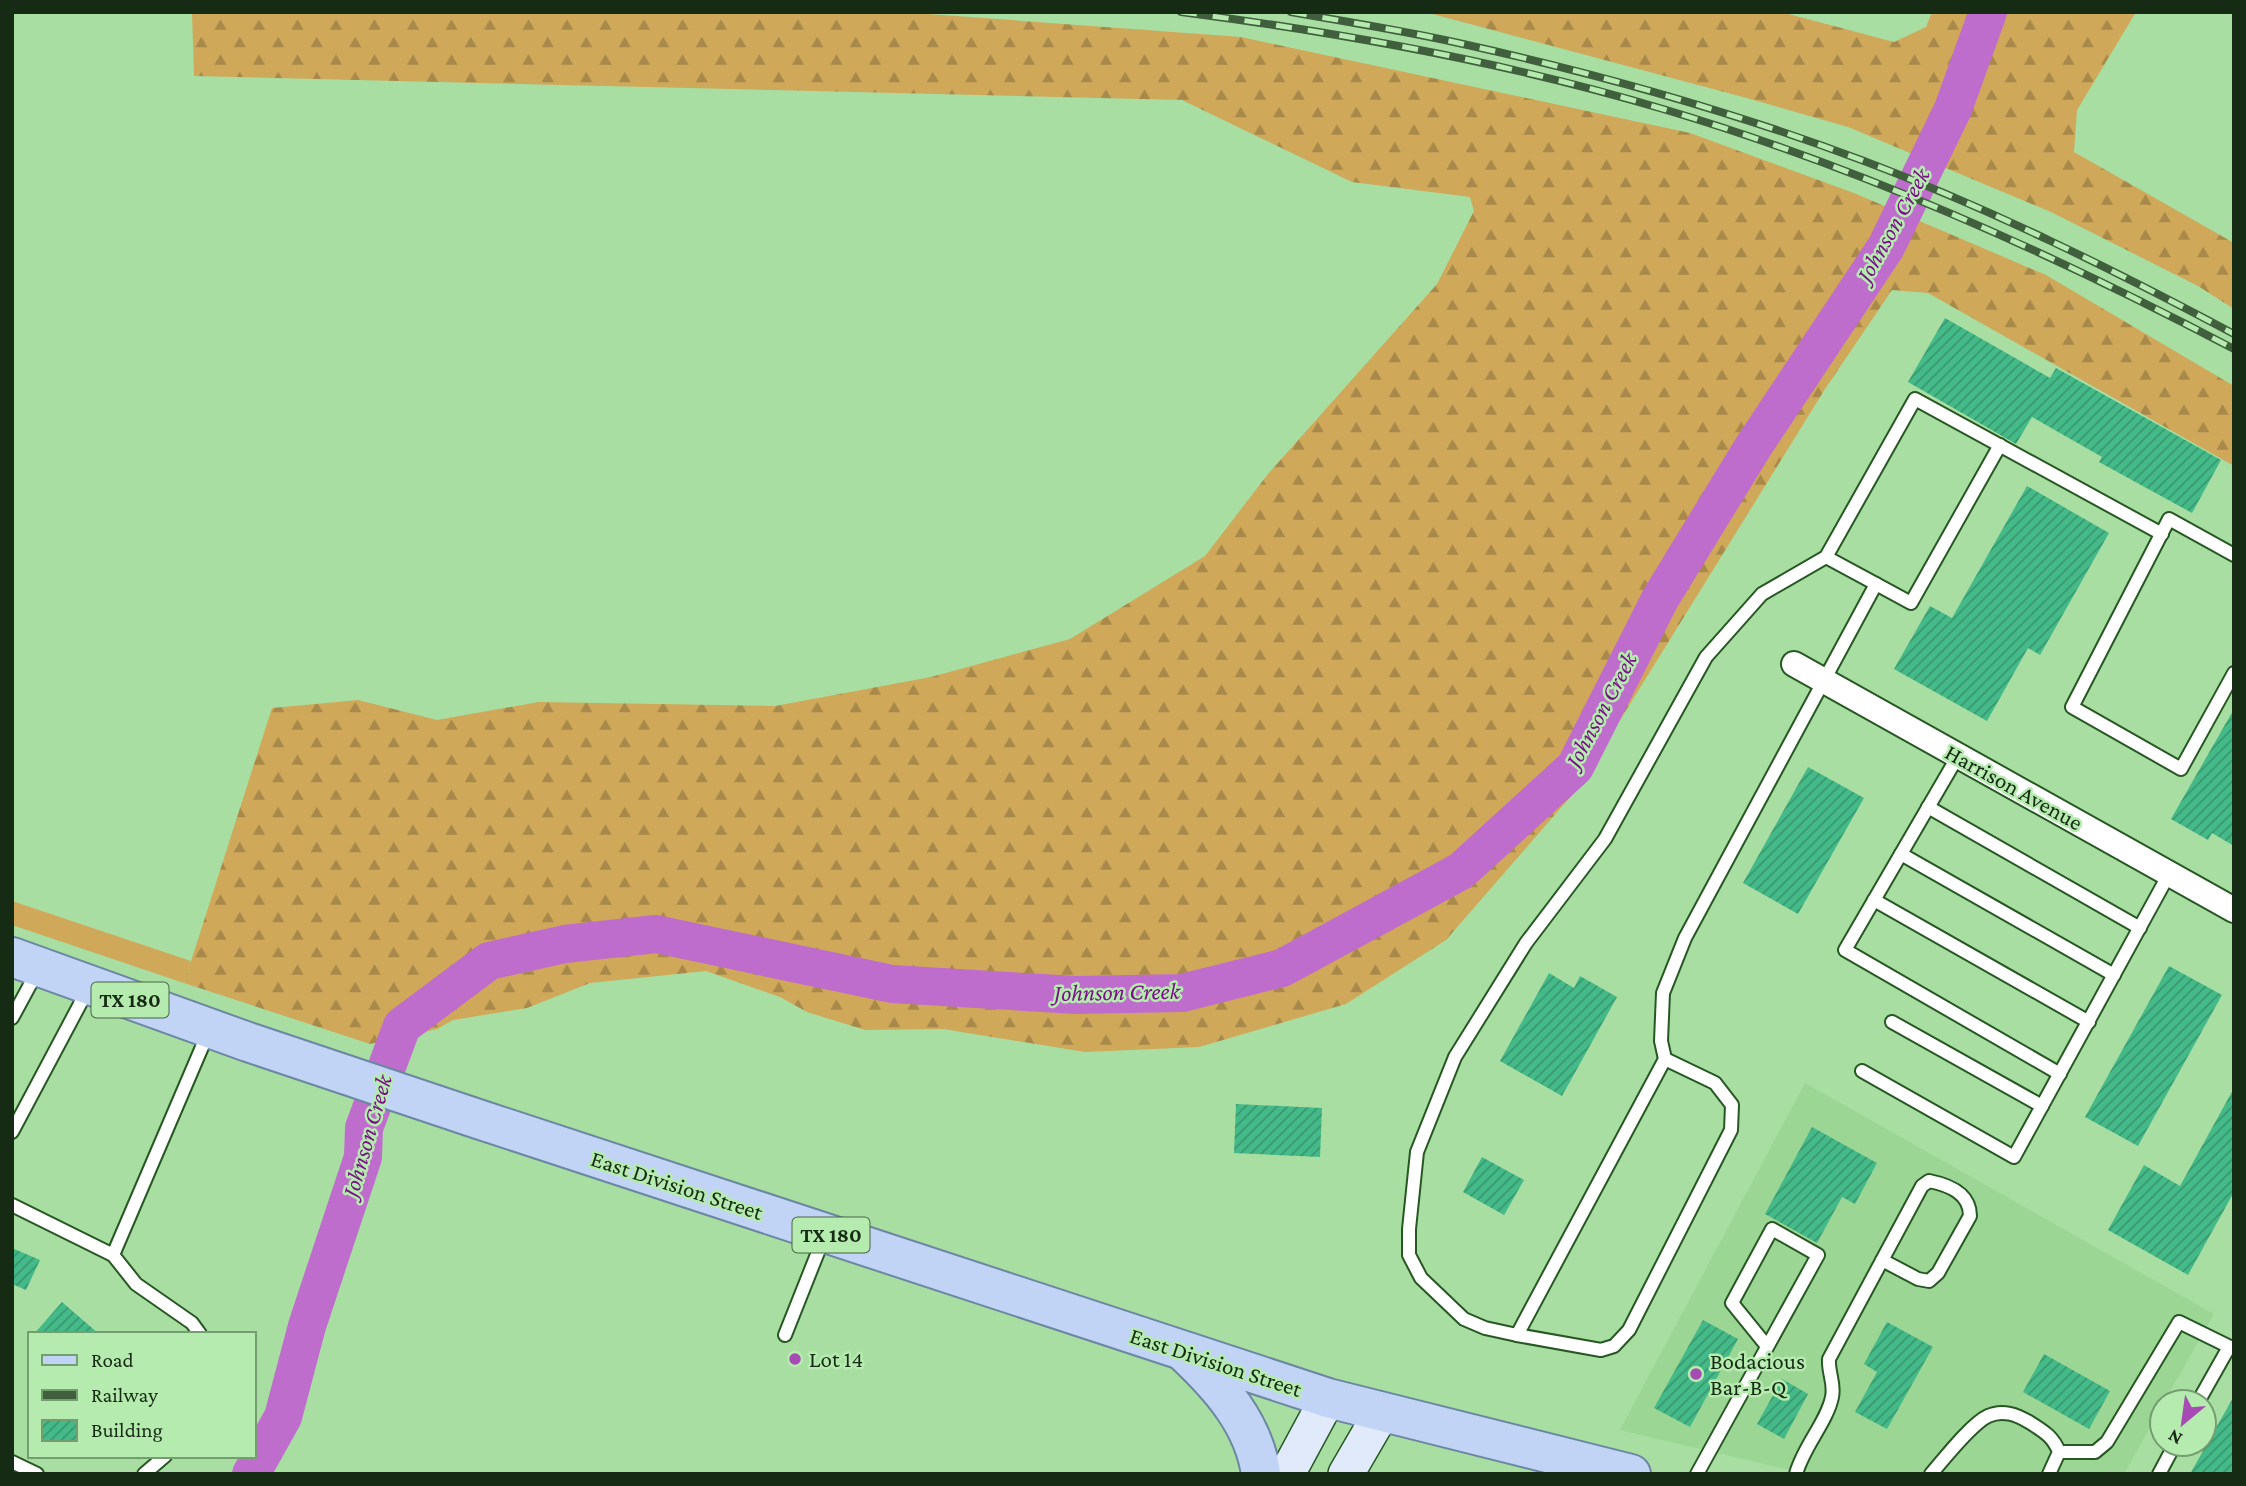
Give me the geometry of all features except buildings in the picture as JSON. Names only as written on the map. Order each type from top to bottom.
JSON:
[{"type":"main road","name":"East Division Street","points":[[26,962],[248,1042],[1328,1398],[1631,1474]]},
{"type":"main road","points":[[1184,1351],[1212,1378],[1236,1410],[1250,1434],[1261,1474]]},
{"type":"main road","points":[[1287,1474],[1328,1398]]},
{"type":"main road","points":[[1346,1474],[1382,1412]]},
{"type":"street","name":"Harrison Avenue","points":[[1794,664],[2234,911]]},
{"type":"lane","points":[[1665,1059],[1715,1083],[1732,1105],[1731,1130],[1629,1330],[1614,1346],[1601,1350],[1485,1328],[1465,1319],[1420,1278],[1409,1255],[1417,1152],[1455,1057],[1526,943],[1605,839],[1706,657],[1762,593],[1826,557],[1915,399],[2162,534]]},
{"type":"lane","points":[[1826,557],[1911,603],[2000,445]]},
{"type":"lane","points":[[2234,555],[2169,519],[2072,707],[2181,769],[2234,673]]},
{"type":"lane","points":[[1517,1335],[1665,1059],[1661,1041],[1663,993],[1685,938],[1876,584]]},
{"type":"lane","points":[[1958,756],[1845,950],[2060,1074]]},
{"type":"lane","points":[[1928,807],[2140,928]]},
{"type":"lane","points":[[1901,854],[2114,975]]},
{"type":"lane","points":[[1862,1071],[2014,1157],[2169,874]]},
{"type":"lane","points":[[1874,900],[2088,1022]]},
{"type":"lane","points":[[12,1018],[26,962]]},
{"type":"lane","points":[[12,1132],[90,986]]},
{"type":"lane","points":[[1892,1022],[2042,1106]]},
{"type":"lane","points":[[113,1255],[210,1028]]},
{"type":"lane","points":[[1796,1474],[1799,1462],[1832,1401],[1834,1384],[1828,1367],[1829,1359],[1882,1260],[1922,1186],[1929,1181],[1941,1184],[1966,1198],[1970,1206],[1970,1216],[1938,1273],[1929,1281],[1918,1279],[1882,1260]]},
{"type":"lane","points":[[12,1205],[113,1255],[136,1284],[192,1323],[199,1332]]},
{"type":"lane","points":[[1697,1474],[1818,1255],[1772,1229],[1732,1303],[1766,1345]]},
{"type":"lane","points":[[785,1335],[825,1233]]},
{"type":"lane","points":[[2059,1452],[2095,1452],[2107,1442],[2179,1322],[2231,1348],[2207,1388]]},
{"type":"lane","points":[[1931,1474],[1987,1416],[2001,1412],[2017,1415],[2048,1433],[2055,1442],[2059,1452],[2049,1474]]},
{"type":"lane","points":[[144,1474],[163,1458]]},
{"type":"lane","points":[[2159,1474],[2168,1458]]},
{"type":"lane","points":[[12,1462],[37,1474]]},
{"type":"shaded area","points":[[1805,1083],[2214,1314],[2172,1388],[2148,1388],[2148,1431],[2124,1474],[1807,1474],[1620,1430]]},
{"type":"green space","points":[[192,12],[901,12],[1241,37],[1690,133],[1854,193],[2046,275],[2234,386],[2234,466],[1928,293],[1892,290],[1825,389],[1578,788],[1446,940],[1346,1004],[1199,1047],[1085,1052],[943,1029],[865,1030],[807,1012],[780,997],[706,971],[590,983],[527,1008],[453,1020],[437,1029],[370,1044],[184,983],[272,708],[358,700],[437,720],[539,702],[775,706],[931,677],[1070,639],[1205,556],[1268,474],[1437,284],[1474,211],[1470,197],[1352,182],[1182,100],[194,76]]},
{"type":"green space","points":[[1425,12],[1781,12],[1894,42],[1926,27],[1932,12],[2136,12],[2077,110],[2074,152],[2234,243],[2234,309],[2198,286],[2051,212],[1848,127]]},
{"type":"green space","points":[[12,901],[191,961],[184,983],[12,925]]},
{"type":"waterway","name":"Johnson Creek","points":[[251,1474],[283,1417],[307,1326],[363,1157],[364,1128],[402,1026],[489,961],[565,944],[656,934],[892,984],[1076,995],[1182,993],[1282,968],[1461,871],[1575,767],[1660,599],[1753,447],[1886,247],[1953,109],[1988,12]]},
{"type":"railway","points":[[1181,12],[1303,29],[1484,63],[1604,92],[1737,132],[1954,215],[2096,279],[2234,349]]},
{"type":"railway","points":[[1291,12],[1420,35],[1514,56],[1666,95],[1766,126],[1864,161],[2005,220],[2234,334]]},
{"type":"place","name":"Lot 14","points":[[795,1359]]},
{"type":"place","name":"Bodacious Bar-B-Q","points":[[1696,1374]]}]
